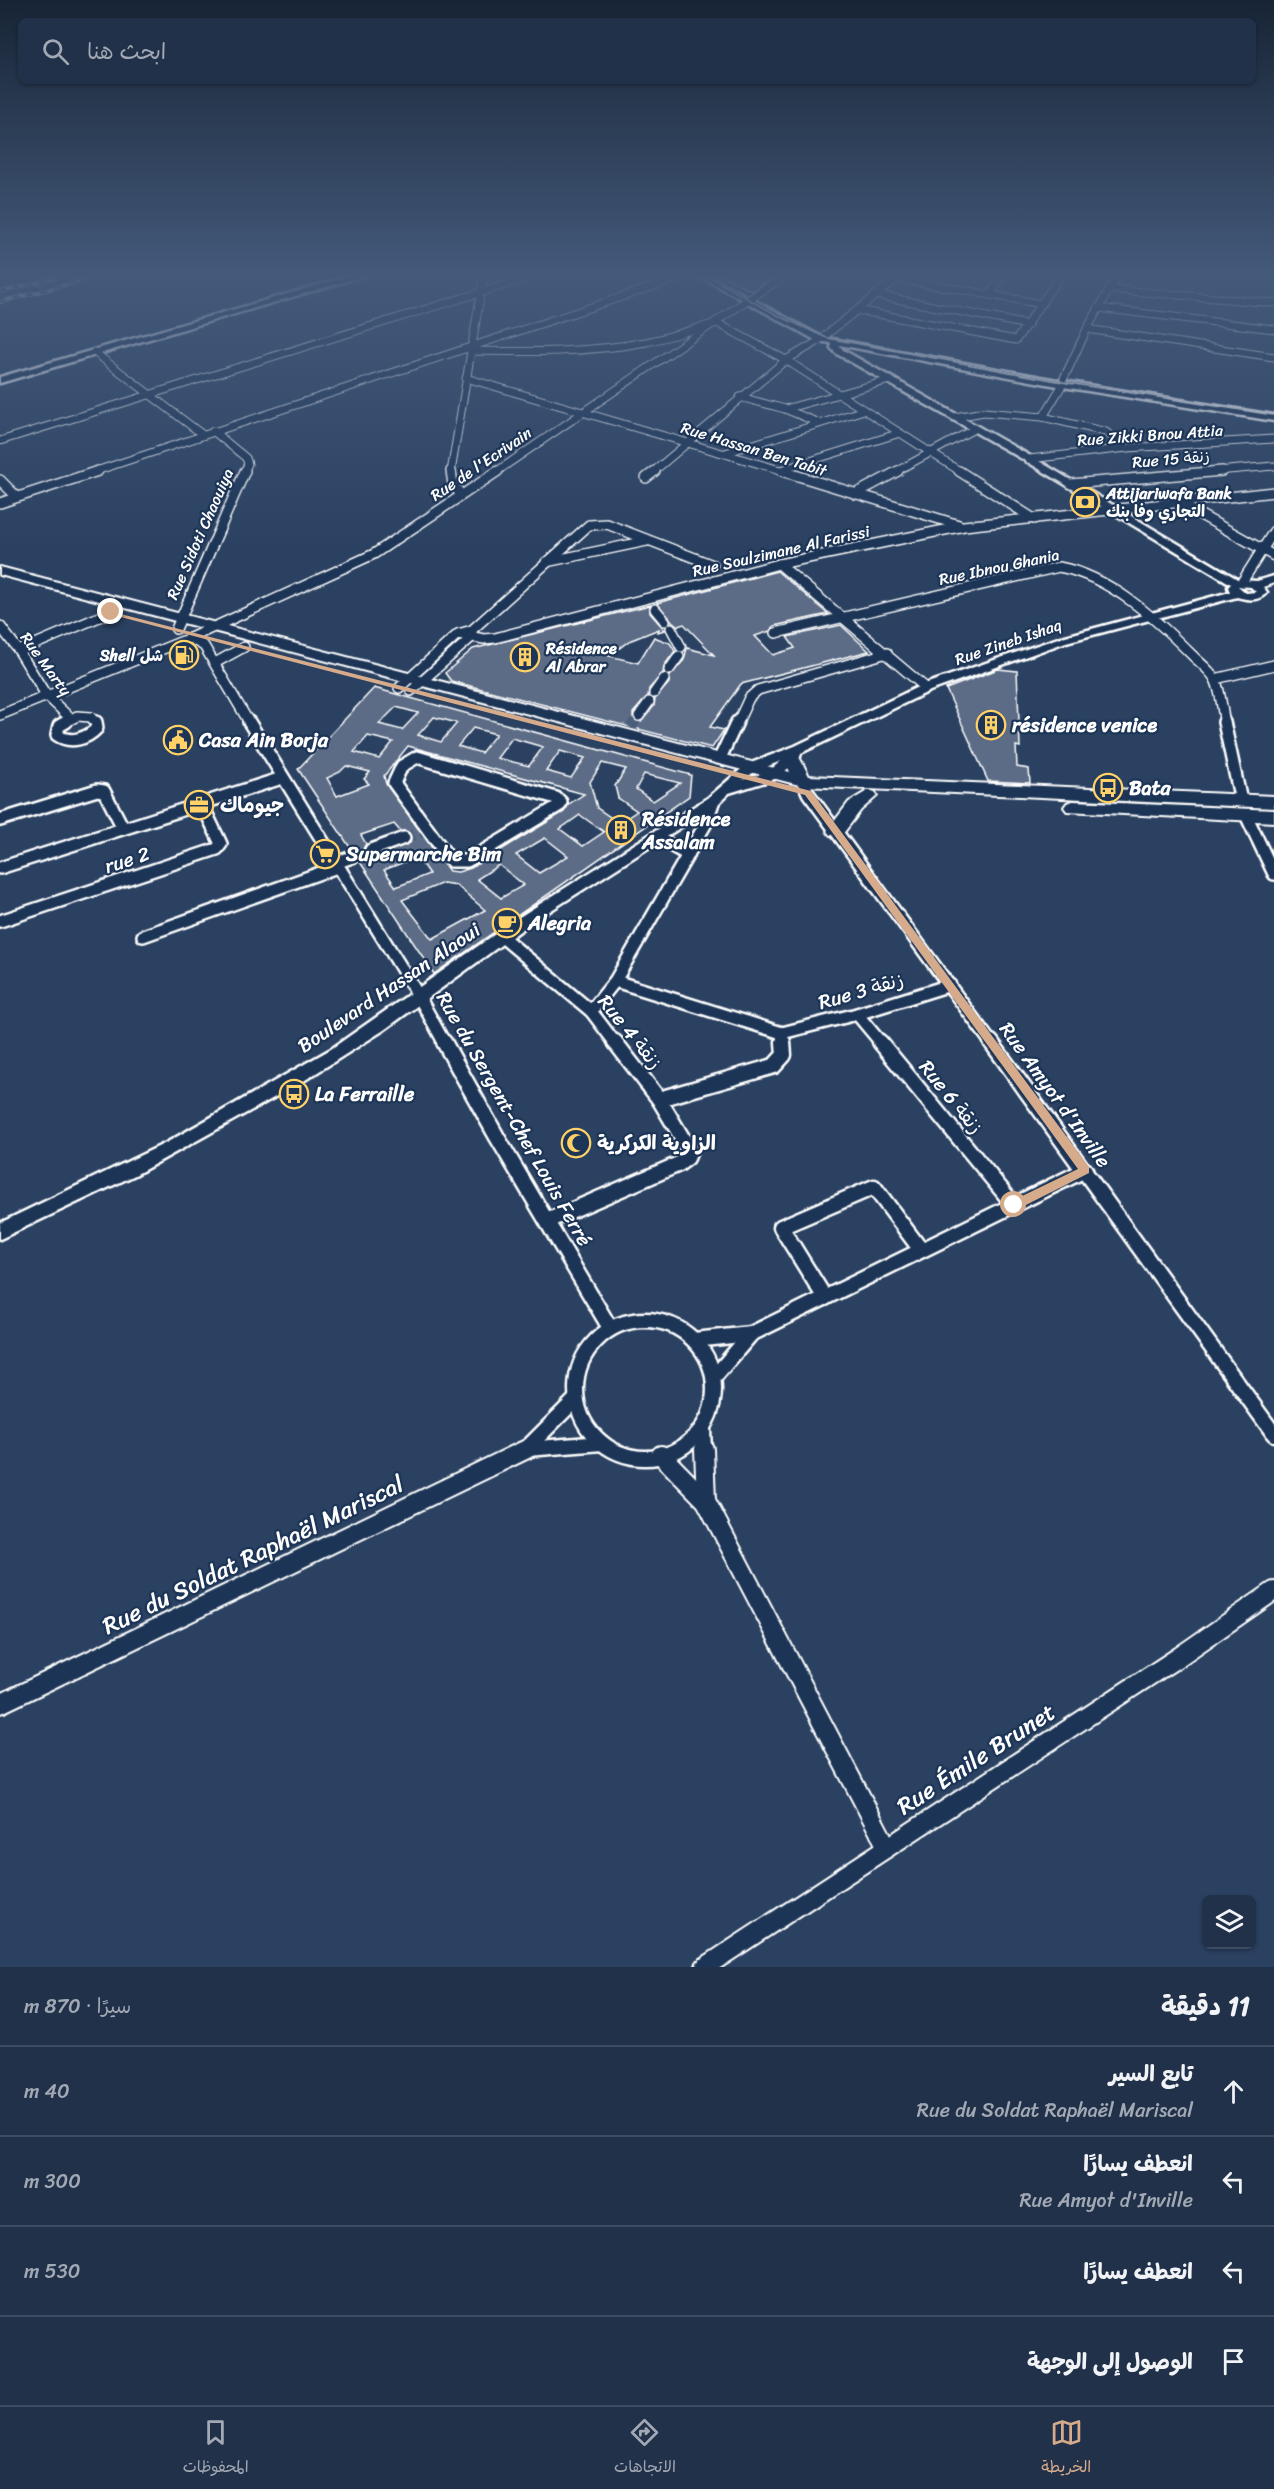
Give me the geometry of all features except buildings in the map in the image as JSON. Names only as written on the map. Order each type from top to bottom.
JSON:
[{"type":"main road","points":[[0,571],[177,624],[193,636],[629,731],[720,758],[755,775]]},
{"type":"main road","points":[[0,583],[111,612],[177,624],[214,627],[409,684],[805,787],[869,796],[1244,808],[1274,802]]},
{"type":"main road","points":[[796,754],[805,787]]},
{"type":"main road","points":[[805,787],[1244,808],[1274,816]]},
{"type":"main road","points":[[836,831],[846,816],[869,796]]},
{"type":"street","points":[[0,380],[51,365]]},
{"type":"street","points":[[110,365],[203,435]]},
{"type":"street","points":[[0,441],[245,365]]},
{"type":"street","points":[[0,503],[419,365]]},
{"type":"street","points":[[461,495],[453,484],[451,473],[468,365]]},
{"type":"street","name":"Rue de l'Ecrivain","points":[[0,715],[214,627],[364,559],[655,365]]},
{"type":"street","points":[[646,478],[780,365]]},
{"type":"street","points":[[794,365],[1034,519]]},
{"type":"street","points":[[868,365],[890,380],[1071,484],[1239,586],[1252,597],[1274,588]]},
{"type":"street","points":[[960,365],[1274,412]]},
{"type":"street","points":[[975,365],[1274,418]]},
{"type":"street","points":[[1043,417],[1071,365]]},
{"type":"street","name":"Rue Hassan Ben Tabit","points":[[466,378],[726,453],[964,526]]},
{"type":"street","points":[[785,409],[890,380]]},
{"type":"street","points":[[740,397],[785,409],[819,423]]},
{"type":"street","points":[[726,453],[864,410]]},
{"type":"street","points":[[955,417],[984,412],[1043,417],[1106,432],[1127,448]]},
{"type":"street","points":[[855,494],[974,429]]},
{"type":"street","name":"Rue Sidoti Chaouiya","points":[[177,624],[248,464],[246,458],[213,431]]},
{"type":"street","points":[[781,470],[900,433]]},
{"type":"street","name":"Rue Zikki Bnou Attia","points":[[1029,459],[1127,448],[1274,440]]},
{"type":"street","name":"Rue 15 زنقة","points":[[1071,484],[1274,466]]},
{"type":"street","points":[[0,480],[16,497]]},
{"type":"street","name":"Rue Soulzimane Al Farissi","points":[[472,633],[495,638],[648,600],[779,564],[964,526],[1274,492]]},
{"type":"street","points":[[1181,504],[1274,556]]},
{"type":"street","points":[[409,684],[472,633],[545,562],[589,525],[607,524],[647,542],[713,565]]},
{"type":"street","points":[[1239,586],[1274,531]]},
{"type":"street","points":[[545,562],[647,542]]},
{"type":"street","points":[[779,564],[926,688]]},
{"type":"street","name":"Rue Ibnou Ghania","points":[[776,633],[842,616],[859,615],[1064,567],[1083,571],[1151,617],[1205,666],[1215,679]]},
{"type":"street","points":[[1262,593],[1274,579]]},
{"type":"street","name":"Rue Zineb Ishaq","points":[[755,775],[926,688],[1036,648],[1151,617],[1239,586]]},
{"type":"street","points":[[639,716],[680,651],[679,640],[655,609]]},
{"type":"street","points":[[20,651],[111,612]]},
{"type":"street","name":"Rue Marty","points":[[0,626],[20,651],[46,696],[69,718]]},
{"type":"street","points":[[409,684],[458,634],[472,633]]},
{"type":"street","name":"Rue du Sergent-Chef Louis Ferré","points":[[193,636],[204,646],[215,663],[282,778],[418,995],[610,1328]]},
{"type":"street","points":[[215,663],[244,648]]},
{"type":"street","points":[[720,758],[748,698],[758,690],[887,653]]},
{"type":"street","points":[[1274,665],[1215,679],[1244,808],[1274,874]]},
{"type":"street","name":"Rue Zineb Ishaq","points":[[755,775],[796,754]]},
{"type":"street","points":[[413,757],[556,798],[561,802],[548,813],[461,862],[448,858],[425,831],[394,783],[402,768],[413,757]]},
{"type":"street","name":"Boulevard Hassan Alaoui","points":[[719,795],[755,775]]},
{"type":"street","name":"Boulevard Hassan Alaoui","points":[[0,1231],[59,1205],[190,1137],[336,1053],[372,1030],[501,936],[719,795],[755,775]]},
{"type":"street","points":[[0,868],[282,778]]},
{"type":"street","name":"Rue Amyot d'Inville","points":[[805,787],[1085,1170],[1274,1434]]},
{"type":"street","points":[[0,820],[98,789],[104,791],[123,828]]},
{"type":"street","points":[[591,1011],[615,981],[705,825],[719,795]]},
{"type":"street","name":"rue 2","points":[[0,921],[217,849],[221,844],[202,804]]},
{"type":"street","points":[[656,837],[688,855]]},
{"type":"street","points":[[370,850],[404,838]]},
{"type":"street","points":[[143,936],[355,856]]},
{"type":"street","name":"Rue 4 زنقة","points":[[501,936],[591,1011],[659,1100],[690,1151],[687,1158],[679,1164],[547,1221]]},
{"type":"street","points":[[615,981],[782,1032],[784,1055],[774,1066],[659,1100]]},
{"type":"street","name":"Rue 3 زنقة","points":[[782,1032],[857,1014],[950,985]]},
{"type":"street","name":"Rue 6 زنقة","points":[[857,1014],[1014,1205]]},
{"type":"street","points":[[694,1340],[751,1334],[1085,1170]]},
{"type":"street","points":[[825,1298],[781,1227],[874,1187],[921,1250]]},
{"type":"street","points":[[654,1320],[669,1324],[694,1340],[707,1356],[715,1376],[714,1404],[703,1429],[691,1441],[677,1450],[661,1455],[640,1457],[620,1453],[602,1443],[584,1424],[574,1400],[575,1372],[588,1347],[610,1328],[624,1323],[654,1320]]},
{"type":"street","points":[[715,1376],[751,1334]]},
{"type":"street","name":"Rue du Soldat Raphaël Mariscal","points":[[0,1704],[527,1449],[574,1400]]},
{"type":"street","points":[[703,1429],[706,1500]]},
{"type":"street","name":"Rue du Soldat Raphaël Mariscal","points":[[527,1449],[602,1443]]},
{"type":"street","points":[[661,1455],[706,1500],[887,1847]]},
{"type":"street","name":"Rue Émile Brunet","points":[[705,1967],[1180,1656],[1274,1591]]},
{"type":"tunnel","points":[[634,724],[639,716]]},
{"type":"tunnel","points":[[631,728],[635,722]]},
{"type":"tunnel","points":[[404,838],[422,832]]},
{"type":"tram line","points":[[970,365],[1068,383],[1274,415]]},
{"type":"place","name":"Attijariwafa Bank التجاري وفا بنك","points":[[1085,502]]},
{"type":"place","name":"Shell شل","points":[[184,655]]},
{"type":"place","name":"Résidence Al Abrar","points":[[525,657]]},
{"type":"place","name":"résidence venice","points":[[991,725]]},
{"type":"place","name":"Casa Ain Borja","points":[[178,740]]},
{"type":"place","name":"Bata","points":[[1108,788]]},
{"type":"place","name":"جيوماك","points":[[199,805]]},
{"type":"place","name":"Résidence Assalam","points":[[621,830]]},
{"type":"place","name":"Supermarche Bim","points":[[325,854]]},
{"type":"place","name":"Alegria","points":[[507,923]]},
{"type":"place","name":"La Ferraille","points":[[294,1094]]},
{"type":"place","name":"الزاوية الكركرية","points":[[576,1143]]},
{"type":"route","points":[[111,612],[808,793],[1085,1170],[1014,1205]]}]
